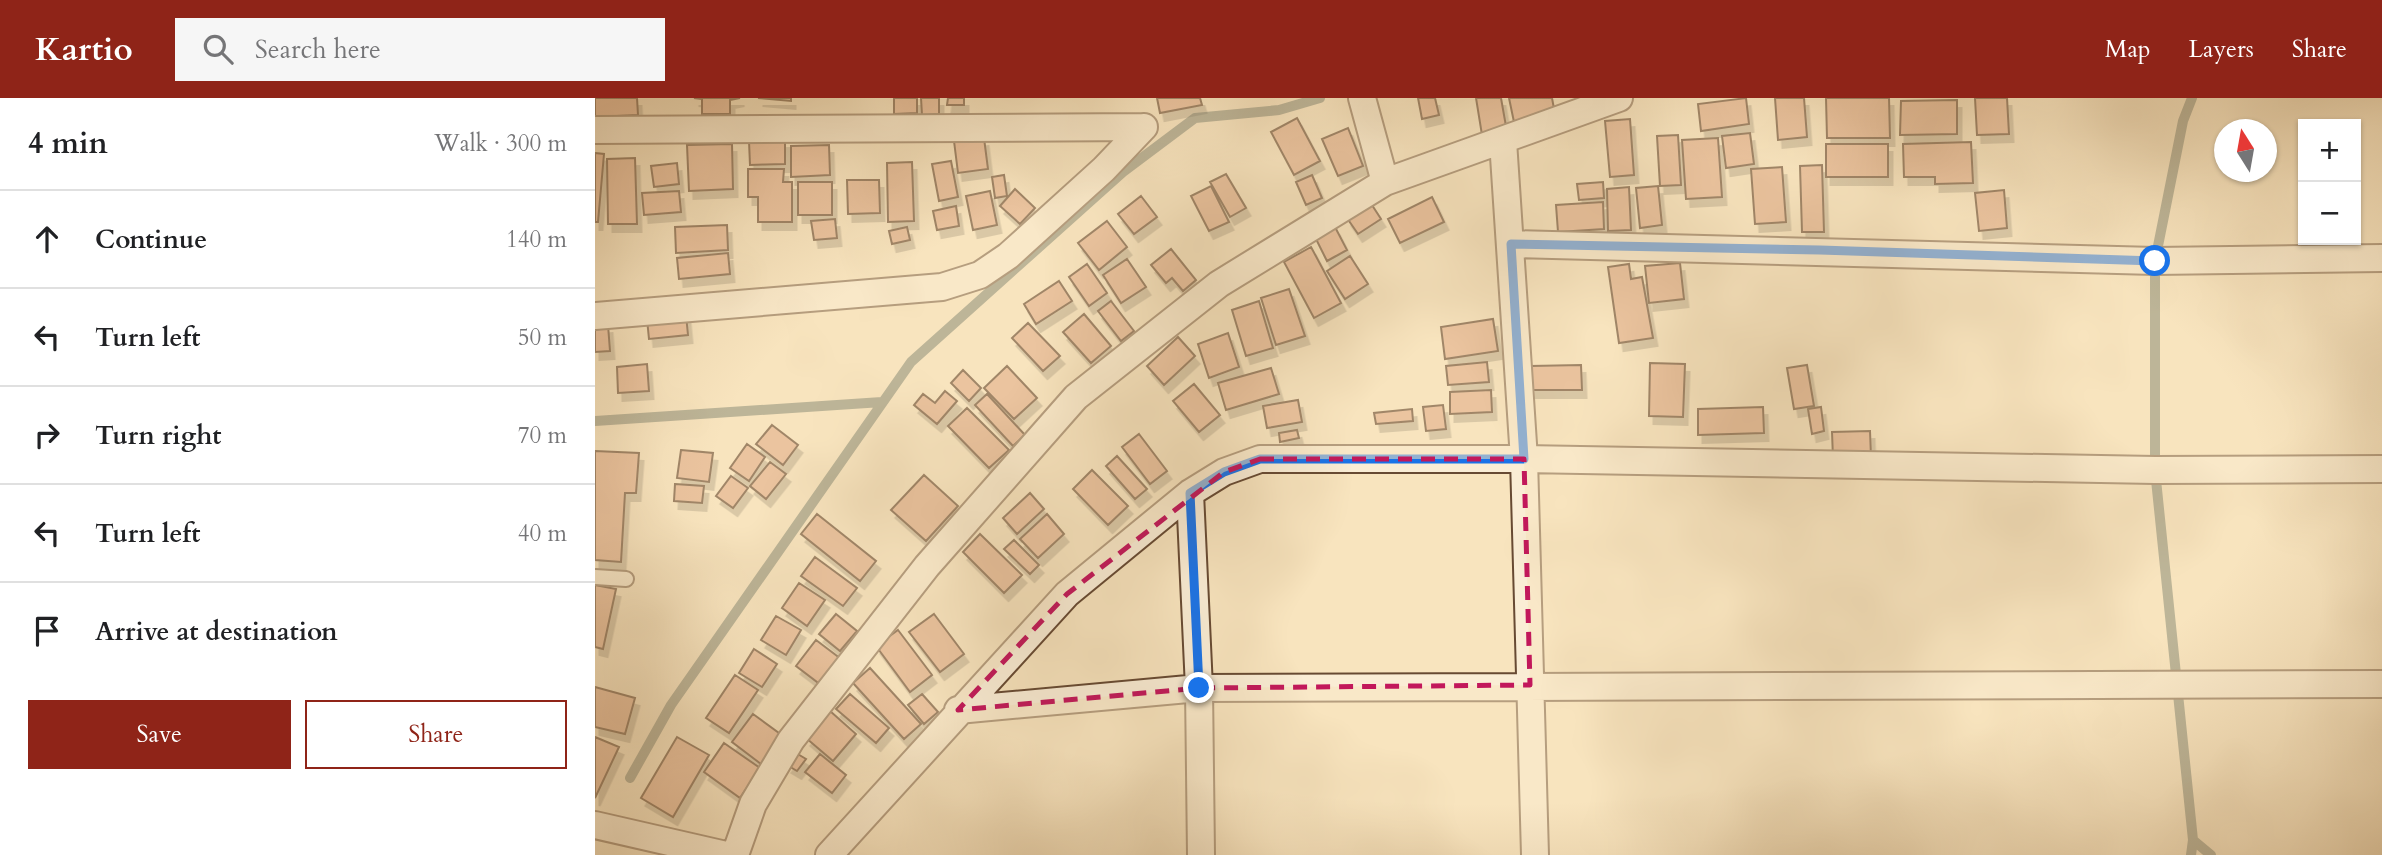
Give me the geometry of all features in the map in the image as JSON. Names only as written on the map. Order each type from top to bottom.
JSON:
[{"type":"street","points":[[1362,98],[1385,181]]},
{"type":"street","points":[[735,855],[753,804],[791,740],[927,566],[1076,397],[1219,284],[1385,181],[1619,98]]},
{"type":"street","points":[[595,130],[1144,127],[1104,169],[1008,256],[980,275],[942,287],[595,316]]},
{"type":"street","points":[[1503,141],[1524,459],[1535,855]]},
{"type":"street","points":[[1511,244],[1820,250],[2155,261],[2382,258]]},
{"type":"street","points":[[829,855],[958,710],[1067,594],[1190,493],[1224,472],[1260,459],[1524,459],[2155,470],[2382,469]]},
{"type":"street","points":[[1190,493],[1199,688],[1201,855]]},
{"type":"street","points":[[958,710],[1199,688],[2382,684]]},
{"type":"street","points":[[595,825],[726,855]]},
{"type":"lane","points":[[595,577],[626,579]]},
{"type":"highlighted area","points":[[1260,459],[1524,459],[1530,685],[1199,688],[958,710],[1067,594],[1224,472]]},
{"type":"building","points":[[595,98],[637,98],[638,115],[595,117]]},
{"type":"building","points":[[694,98],[740,98],[730,100],[730,114],[702,114],[702,99]]},
{"type":"building","points":[[758,98],[791,98],[791,101]]},
{"type":"building","points":[[894,98],[917,98],[917,113],[894,114]]},
{"type":"building","points":[[921,98],[939,98],[939,114],[922,115]]},
{"type":"building","points":[[948,98],[964,98],[964,105],[947,105]]},
{"type":"building","points":[[1157,98],[1200,98],[1202,105],[1160,113]]},
{"type":"building","points":[[1418,98],[1435,98],[1439,115],[1422,119]]},
{"type":"building","points":[[1476,98],[1501,98],[1507,132],[1482,135]]},
{"type":"building","points":[[1509,98],[1552,98],[1555,114],[1514,122]]},
{"type":"building","points":[[1746,98],[1749,124],[1701,131],[1698,104]]},
{"type":"building","points":[[1775,98],[1804,98],[1807,137],[1778,140]]},
{"type":"building","points":[[1826,98],[1889,98],[1890,138],[1827,138]]},
{"type":"building","points":[[1975,98],[2007,98],[2009,134],[1977,135]]},
{"type":"building","points":[[1957,100],[1957,134],[1900,135],[1901,101]]},
{"type":"building","points":[[1297,118],[1320,161],[1294,175],[1271,132]]},
{"type":"building","points":[[1630,119],[1634,175],[1610,177],[1605,121]]},
{"type":"building","points":[[1348,128],[1363,166],[1338,176],[1322,139]]},
{"type":"building","points":[[1750,133],[1754,164],[1726,168],[1722,136]]},
{"type":"building","points":[[1678,135],[1681,185],[1660,186],[1657,136]]},
{"type":"building","points":[[984,138],[988,169],[958,173],[954,141]]},
{"type":"building","points":[[1718,138],[1722,197],[1686,199],[1682,140]]},
{"type":"building","points":[[785,140],[785,164],[750,165],[749,141]]},
{"type":"building","points":[[1971,142],[1973,183],[1935,184],[1935,177],[1904,177],[1903,144]]},
{"type":"building","points":[[732,144],[733,189],[689,191],[687,145]]},
{"type":"building","points":[[1826,144],[1888,144],[1888,177],[1826,177]]},
{"type":"building","points":[[829,145],[830,175],[791,177],[791,146]]},
{"type":"building","points":[[595,153],[604,154],[598,222],[595,222]]},
{"type":"building","points":[[635,158],[637,224],[608,224],[607,159]]},
{"type":"building","points":[[951,161],[958,197],[939,201],[932,164]]},
{"type":"building","points":[[912,162],[914,221],[888,222],[887,163]]},
{"type":"building","points":[[677,163],[679,184],[654,187],[651,166]]},
{"type":"building","points":[[1822,165],[1824,232],[1802,232],[1800,166]]},
{"type":"building","points":[[1782,167],[1786,222],[1755,224],[1751,169]]},
{"type":"building","points":[[748,169],[784,169],[783,182],[792,182],[792,222],[758,222],[758,197],[748,197]]},
{"type":"building","points":[[1226,174],[1246,208],[1230,217],[1210,182]]},
{"type":"building","points":[[1004,175],[1007,196],[995,198],[992,177]]},
{"type":"building","points":[[1312,175],[1322,198],[1306,205],[1296,182]]},
{"type":"building","points":[[847,180],[879,180],[880,213],[848,214]]},
{"type":"building","points":[[798,182],[832,182],[832,215],[798,215]]},
{"type":"building","points":[[1603,182],[1604,198],[1579,200],[1577,184]]},
{"type":"building","points":[[1211,186],[1229,222],[1209,231],[1191,196]]},
{"type":"building","points":[[1658,186],[1662,225],[1640,228],[1636,188]]},
{"type":"building","points":[[1629,187],[1631,230],[1608,231],[1607,189]]},
{"type":"building","points":[[1015,189],[1035,208],[1020,224],[1000,206]]},
{"type":"building","points":[[2004,190],[2007,228],[1979,231],[1975,193]]},
{"type":"building","points":[[679,191],[681,212],[644,215],[642,193]]},
{"type":"building","points":[[990,191],[997,225],[973,230],[966,196]]},
{"type":"building","points":[[1141,196],[1157,217],[1134,234],[1118,214]]},
{"type":"building","points":[[1432,197],[1444,222],[1400,243],[1388,219]]},
{"type":"building","points":[[1370,202],[1381,219],[1358,234],[1347,218]]},
{"type":"building","points":[[1603,202],[1604,229],[1558,232],[1556,205]]},
{"type":"building","points":[[956,206],[959,226],[937,230],[933,211]]},
{"type":"building","points":[[835,219],[837,238],[814,240],[811,221]]},
{"type":"building","points":[[1107,221],[1127,247],[1099,270],[1078,243]]},
{"type":"building","points":[[727,225],[728,250],[676,253],[675,227]]},
{"type":"building","points":[[907,227],[910,240],[892,244],[889,231]]},
{"type":"building","points":[[1335,227],[1347,250],[1327,261],[1315,237]]},
{"type":"building","points":[[1311,247],[1341,303],[1314,318],[1284,262]]},
{"type":"building","points":[[1171,249],[1196,280],[1183,291],[1172,278],[1166,283],[1151,265]]},
{"type":"building","points":[[728,253],[730,274],[679,279],[677,258]]},
{"type":"building","points":[[1350,256],[1368,284],[1345,299],[1327,271]]},
{"type":"building","points":[[1127,259],[1146,287],[1121,303],[1103,275]]},
{"type":"building","points":[[1680,263],[1684,299],[1649,303],[1645,266]]},
{"type":"building","points":[[1087,264],[1107,293],[1089,306],[1069,277]]},
{"type":"building","points":[[1629,264],[1631,279],[1642,277],[1653,338],[1619,343],[1608,267]]},
{"type":"building","points":[[1059,281],[1072,301],[1036,324],[1024,304]]},
{"type":"building","points":[[1289,289],[1305,336],[1276,345],[1261,298]]},
{"type":"building","points":[[1111,301],[1134,331],[1121,341],[1098,311]]},
{"type":"building","points":[[1259,301],[1273,348],[1246,356],[1232,310]]},
{"type":"building","points":[[1084,314],[1111,346],[1091,363],[1063,332]]},
{"type":"building","points":[[686,315],[688,335],[649,339],[647,319]]},
{"type":"building","points":[[1493,319],[1498,351],[1445,359],[1441,327]]},
{"type":"building","points":[[1028,323],[1060,356],[1043,371],[1012,338]]},
{"type":"building","points":[[608,325],[610,351],[595,352],[595,326]]},
{"type":"building","points":[[1228,333],[1239,367],[1209,378],[1198,344]]},
{"type":"building","points":[[1178,337],[1195,356],[1164,385],[1147,366]]},
{"type":"building","points":[[1487,362],[1489,382],[1448,385],[1446,366]]},
{"type":"building","points":[[1650,363],[1685,364],[1683,417],[1649,416]]},
{"type":"building","points":[[647,364],[649,391],[618,393],[617,367]]},
{"type":"building","points":[[1581,365],[1582,390],[1531,390],[1531,366]]},
{"type":"building","points":[[1807,365],[1814,406],[1794,409],[1787,368]]},
{"type":"building","points":[[1007,366],[1037,398],[1014,419],[984,388]]},
{"type":"building","points":[[1271,368],[1279,394],[1226,410],[1218,383]]},
{"type":"building","points":[[963,370],[981,388],[969,401],[951,383]]},
{"type":"building","points":[[1194,384],[1220,415],[1199,432],[1173,401]]},
{"type":"building","points":[[1491,390],[1492,412],[1450,414],[1450,392]]},
{"type":"building","points":[[945,391],[957,401],[937,424],[914,405],[923,394],[935,403]]},
{"type":"building","points":[[987,394],[1025,435],[1013,446],[975,405]]},
{"type":"building","points":[[1298,400],[1302,422],[1267,428],[1263,406]]},
{"type":"building","points":[[1443,405],[1446,429],[1426,431],[1423,407]]},
{"type":"building","points":[[1763,407],[1764,433],[1698,435],[1698,409]]},
{"type":"building","points":[[1821,407],[1824,431],[1812,434],[1808,409]]},
{"type":"building","points":[[967,408],[1009,450],[989,468],[948,426]]},
{"type":"building","points":[[1412,409],[1413,421],[1376,424],[1374,413]]},
{"type":"building","points":[[772,425],[798,445],[783,465],[756,444]]},
{"type":"building","points":[[1297,430],[1299,438],[1280,442],[1279,433]]},
{"type":"building","points":[[1870,431],[1871,457],[1833,458],[1832,432]]},
{"type":"building","points":[[1139,434],[1167,471],[1150,484],[1122,447]]},
{"type":"building","points":[[747,444],[765,457],[749,481],[730,468]]},
{"type":"building","points":[[681,450],[713,453],[709,482],[677,478]]},
{"type":"building","points":[[595,451],[639,453],[636,493],[625,493],[621,562],[595,560]]},
{"type":"building","points":[[1117,456],[1147,489],[1135,499],[1106,466]]},
{"type":"building","points":[[770,462],[786,474],[766,499],[750,486]]},
{"type":"building","points":[[1092,470],[1128,506],[1108,525],[1073,489]]},
{"type":"building","points":[[924,475],[958,506],[926,541],[891,510]]},
{"type":"building","points":[[731,476],[748,488],[733,508],[716,496]]},
{"type":"building","points":[[675,484],[704,486],[702,503],[674,501]]},
{"type":"building","points":[[1030,493],[1044,509],[1017,534],[1003,518]]},
{"type":"building","points":[[817,514],[876,561],[860,581],[801,534]]},
{"type":"building","points":[[1047,514],[1064,534],[1038,558],[1020,539]]},
{"type":"building","points":[[980,534],[1022,575],[1004,593],[963,552]]},
{"type":"building","points":[[1014,540],[1039,565],[1030,574],[1004,549]]},
{"type":"building","points":[[815,557],[857,588],[843,606],[801,576]]},
{"type":"building","points":[[799,583],[825,600],[807,626],[782,608]]},
{"type":"building","points":[[595,585],[616,589],[603,649],[595,647]]},
{"type":"building","points":[[836,614],[857,631],[840,651],[819,634]]},
{"type":"building","points":[[934,614],[964,654],[940,672],[909,632]]},
{"type":"building","points":[[776,616],[801,630],[786,655],[761,640]]},
{"type":"building","points":[[898,630],[932,675],[910,692],[876,646]]},
{"type":"building","points":[[816,640],[841,659],[821,685],[796,666]]},
{"type":"building","points":[[754,649],[777,664],[762,687],[739,673]]},
{"type":"building","points":[[870,668],[921,724],[904,739],[853,683]]},
{"type":"building","points":[[735,675],[758,690],[729,733],[706,718]]},
{"type":"building","points":[[595,687],[635,698],[625,734],[595,727]]},
{"type":"building","points":[[850,694],[889,728],[876,743],[836,709]]},
{"type":"building","points":[[922,694],[938,712],[924,724],[908,705]]},
{"type":"building","points":[[830,711],[856,734],[833,761],[806,738]]},
{"type":"building","points":[[753,714],[783,736],[761,764],[732,742]]},
{"type":"building","points":[[595,737],[619,747],[595,798]]},
{"type":"building","points":[[677,737],[709,755],[673,817],[641,798]]},
{"type":"building","points":[[724,743],[760,768],[740,798],[704,772]]},
{"type":"building","points":[[796,753],[806,759],[797,771],[787,765]]},
{"type":"building","points":[[820,754],[846,775],[832,793],[805,772]]},
{"type":"waterway","points":[[630,778],[671,705],[911,362],[1123,172],[1195,118],[1279,110],[1320,98]]},
{"type":"waterway","points":[[2191,855],[2193,840],[2155,470],[2155,261],[2183,121],[2192,98]]},
{"type":"waterway","points":[[595,421],[882,402]]},
{"type":"waterway","points":[[2193,840],[2211,855]]},
{"type":"route","points":[[1199,688],[1190,493],[1224,472],[1260,459],[1524,459],[1511,244],[1820,250],[2155,261]]}]
